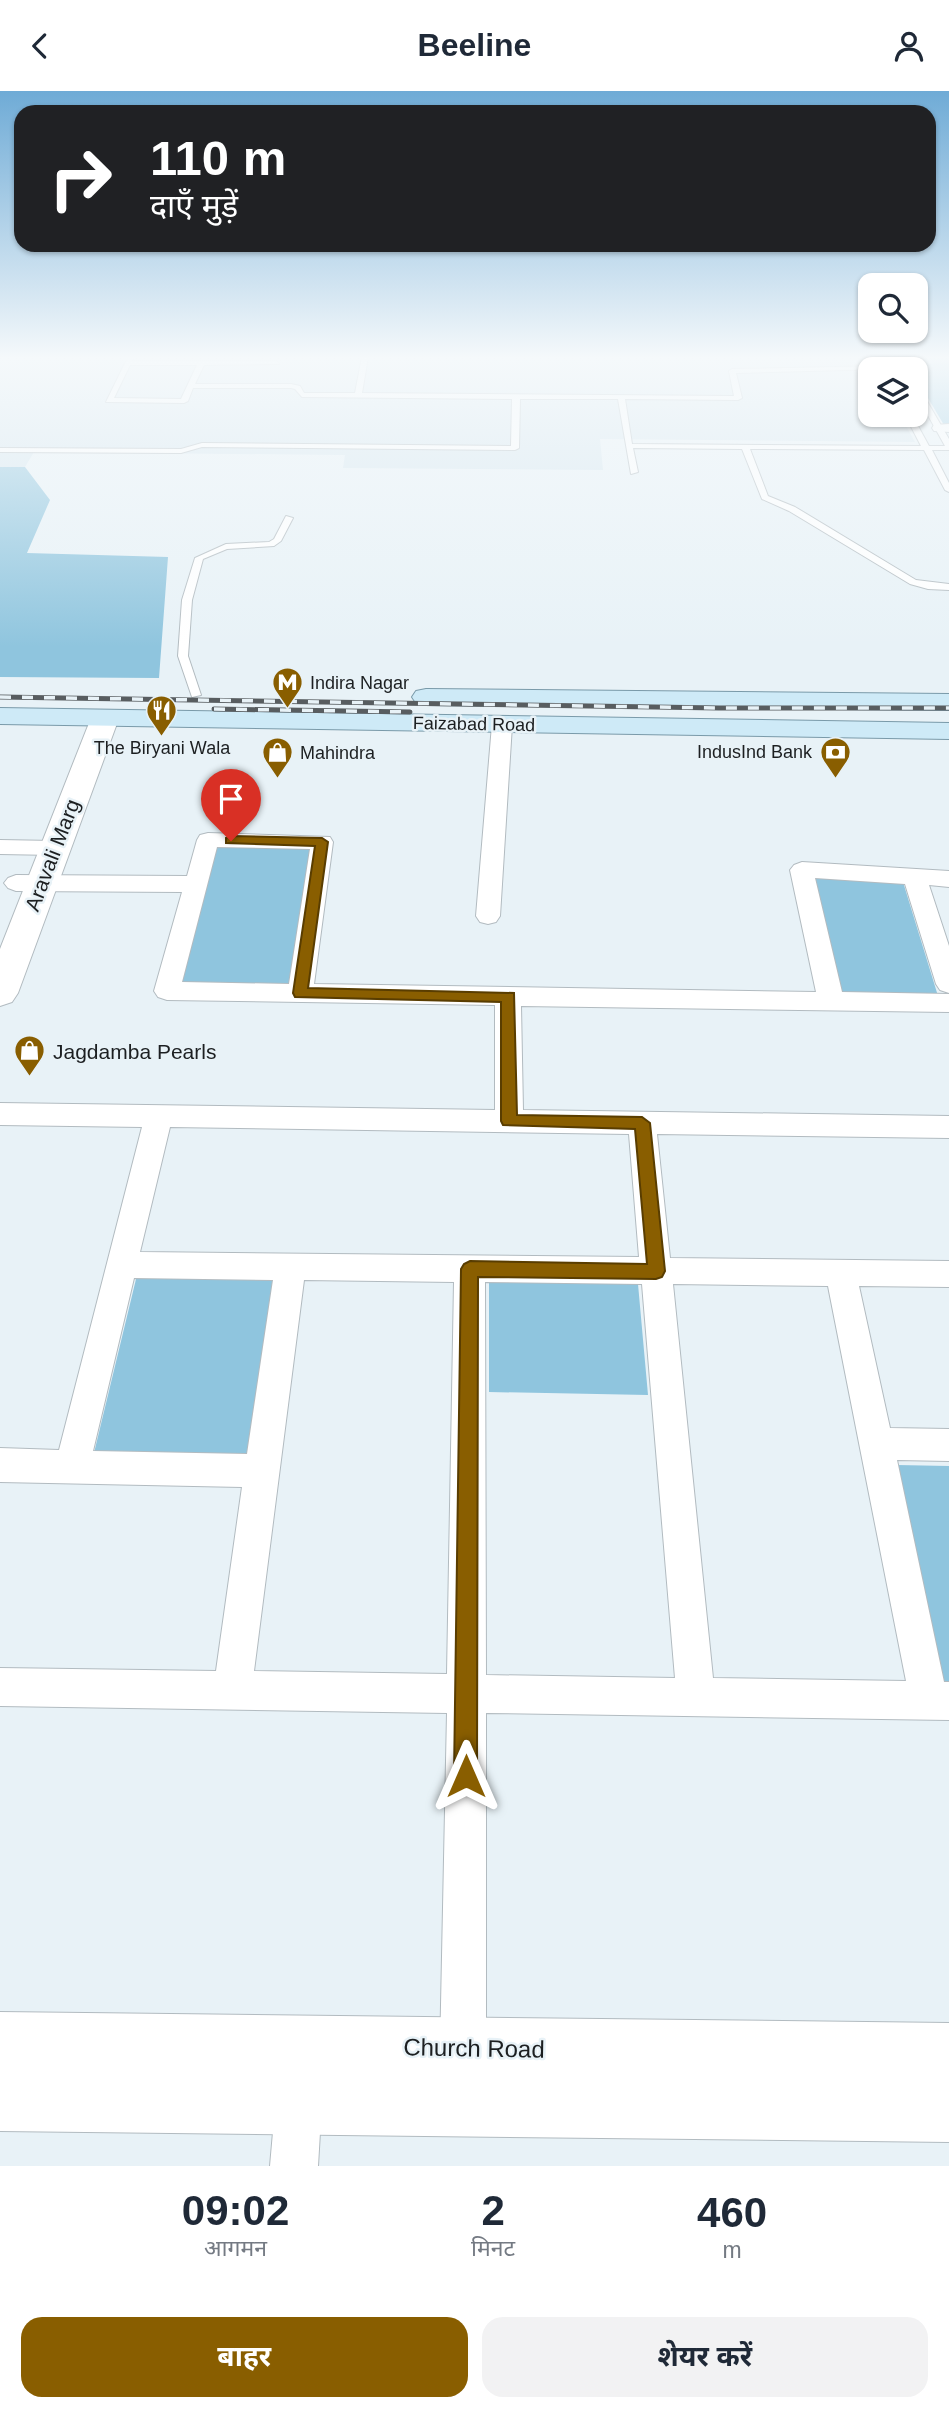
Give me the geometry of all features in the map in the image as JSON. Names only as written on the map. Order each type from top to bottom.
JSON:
[{"type":"main road","name":"Faizabad Road","points":[[0,693],[949,702]]},
{"type":"main road","name":"Faizabad Road","points":[[0,716],[949,731]]},
{"type":"street","name":"Aravali Marg","points":[[0,993],[29,883],[28,848],[92,718]]},
{"type":"street","points":[[488,916],[502,725]]},
{"type":"street","points":[[300,993],[322,842],[208,840],[167,991],[949,1003]]},
{"type":"street","points":[[831,1002],[802,870],[949,879]]},
{"type":"street","points":[[914,876],[949,984]]},
{"type":"street","name":"Aravali Marg","points":[[0,925],[29,883]]},
{"type":"street","points":[[29,883],[196,884]]},
{"type":"street","points":[[508,996],[509,1121]]},
{"type":"street","points":[[0,1114],[949,1127]]},
{"type":"street","points":[[72,1467],[159,1116]]},
{"type":"street","points":[[642,1123],[695,1697]]},
{"type":"street","points":[[122,1265],[949,1275]]},
{"type":"street","points":[[232,1690],[290,1267]]},
{"type":"street","points":[[464,2075],[470,1269]]},
{"type":"street","points":[[0,1687],[939,1700],[876,1444],[841,1273]]},
{"type":"street","points":[[876,1444],[949,1445]]},
{"type":"street","points":[[0,1465],[262,1471]]},
{"type":"street","name":"Church Road","points":[[0,2043],[301,2074]]},
{"type":"street","name":"Church Road","points":[[0,2099],[301,2074],[464,2075],[949,2054]]},
{"type":"street","points":[[294,2166],[301,2074]]},
{"type":"street","name":"Church Road","points":[[464,2075],[949,2110]]},
{"type":"lane","points":[[631,454],[634,472]]},
{"type":"lane","points":[[748,454],[765,496],[913,582],[949,587]]},
{"type":"lane","points":[[929,454],[949,490]]},
{"type":"lane","points":[[196,695],[183,656],[187,600],[199,558],[226,547],[271,544],[277,541],[289,518]]},
{"type":"shaded area","points":[[0,454],[33,454],[25,467],[0,467]]},
{"type":"shaded area","points":[[224,454],[601,454],[603,470],[343,468],[345,455]]},
{"type":"shaded area","points":[[0,467],[25,467],[50,500],[27,553],[168,557],[159,678],[0,677]]},
{"type":"shaded area","points":[[215,846],[311,847],[289,986],[182,984]]},
{"type":"shaded area","points":[[814,878],[903,882],[938,996],[842,993]]},
{"type":"shaded area","points":[[137,1275],[274,1279],[247,1458],[94,1453]]},
{"type":"shaded area","points":[[489,1282],[638,1284],[648,1395],[489,1392]]},
{"type":"shaded area","points":[[897,1465],[949,1466],[949,1683],[944,1683]]},
{"type":"railway","points":[[0,697],[719,708],[949,708]]},
{"type":"railway","points":[[214,709],[410,712]]},
{"type":"place","name":"Indira Nagar","points":[[287,710]]},
{"type":"place","name":"The Biryani Wala","points":[[162,737]]},
{"type":"place","name":"IndusInd Bank","points":[[835,779]]},
{"type":"place","name":"Mahindra","points":[[277,780]]},
{"type":"place","name":"Jagdamba Pearls","points":[[30,1078]]},
{"type":"route","points":[[231,841],[322,842],[300,993],[508,996],[509,1121],[642,1123],[656,1271],[470,1269],[466,1776]]}]
